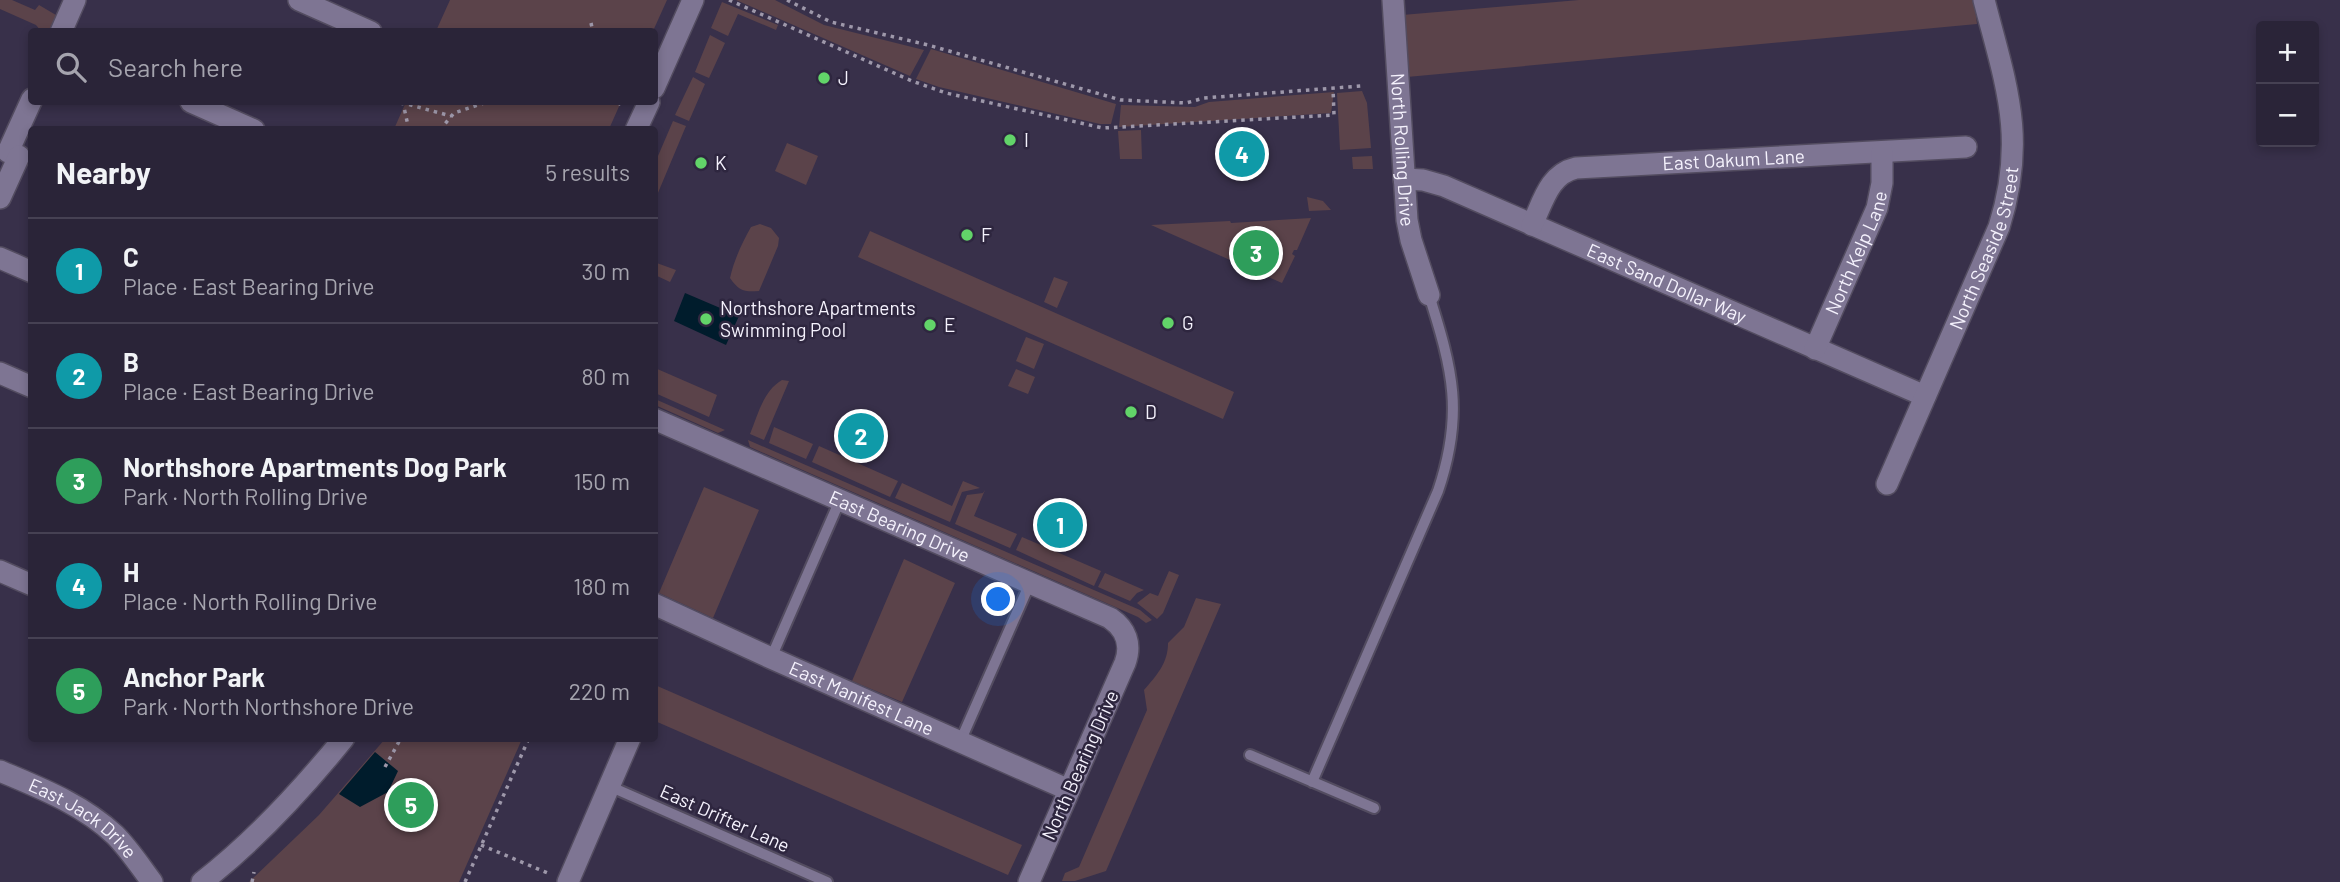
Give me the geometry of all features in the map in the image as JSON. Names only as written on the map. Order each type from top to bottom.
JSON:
[{"type":"street","points":[[63,28],[75,0]]},
{"type":"street","points":[[299,0],[362,28]]},
{"type":"street","points":[[658,79],[693,0]]},
{"type":"street","name":"North Rolling Drive","points":[[1393,0],[1406,220],[1429,295]]},
{"type":"street","name":"North Seaside Street","points":[[1887,484],[1999,226],[2011,178],[2014,139],[2012,119],[1984,0]]},
{"type":"street","points":[[0,198],[30,105]]},
{"type":"street","points":[[198,105],[245,126]]},
{"type":"street","points":[[638,126],[648,105]]},
{"type":"street","name":"East Oakum Lane","points":[[1532,225],[1553,181],[1576,168],[1966,147]]},
{"type":"street","name":"North Kelp Lane","points":[[1815,349],[1877,208],[1882,183],[1882,152]]},
{"type":"street","name":"East Sand Dollar Way","points":[[1404,179],[1434,182],[1925,396]]},
{"type":"street","points":[[0,258],[28,270]]},
{"type":"street","points":[[0,373],[28,385]]},
{"type":"street","name":"East Bearing Drive","points":[[658,421],[1110,618],[1124,631],[1129,647]]},
{"type":"street","points":[[0,571],[28,583]]},
{"type":"street","name":"East Manifest Lane","points":[[658,606],[1069,790]]},
{"type":"street","name":"North Bearing Drive","points":[[1029,882],[1125,663],[1129,647]]},
{"type":"street","points":[[202,882],[264,829],[341,742]]},
{"type":"street","points":[[568,882],[628,742]]},
{"type":"street","name":"East Jack Drive","points":[[0,771],[71,803],[95,818],[128,849],[152,882]]},
{"type":"lane","points":[[1312,782],[1445,470],[1453,426],[1452,383],[1445,343],[1429,295]]},
{"type":"lane","points":[[771,658],[840,500]]},
{"type":"lane","points":[[960,742],[1030,583]]},
{"type":"lane","points":[[1250,755],[1374,808]]},
{"type":"lane","name":"East Drifter Lane","points":[[609,786],[827,882]]},
{"type":"path","points":[[729,0],[946,93],[1103,128],[1334,115],[1333,89]]},
{"type":"path","points":[[787,0],[831,22],[928,45],[1121,100],[1185,103],[1204,98],[1361,86]]},
{"type":"path","points":[[591,23],[592,28]]},
{"type":"path","points":[[403,105],[408,126]]},
{"type":"path","points":[[410,105],[451,116]]},
{"type":"path","points":[[443,126],[454,113],[478,105]]},
{"type":"path","points":[[385,767],[399,742]]},
{"type":"path","points":[[464,882],[527,742]]},
{"type":"path","points":[[481,845],[568,882]]},
{"type":"path","points":[[251,882],[254,872]]},
{"type":"shaded area","points":[[0,0],[12,0],[35,10],[39,5],[61,18],[56,28],[38,28],[0,9]]},
{"type":"shaded area","points":[[450,0],[667,0],[654,28],[437,28]]},
{"type":"shaded area","points":[[736,0],[775,0],[824,25],[924,50],[910,76]]},
{"type":"shaded area","points":[[1579,0],[1974,0],[1977,24],[1407,77],[1402,15]]},
{"type":"shaded area","points":[[722,2],[778,25],[776,30],[738,14],[728,36],[711,28]]},
{"type":"shaded area","points":[[710,35],[725,43],[709,78],[695,72]]},
{"type":"shaded area","points":[[931,49],[1116,104],[1111,124],[1100,124],[939,87],[916,79]]},
{"type":"shaded area","points":[[693,77],[705,84],[689,121],[675,115]]},
{"type":"shaded area","points":[[1362,91],[1367,103],[1371,148],[1340,150],[1337,93]]},
{"type":"shaded area","points":[[1334,92],[1331,113],[1119,127],[1121,105],[1195,107],[1209,102]]},
{"type":"shaded area","points":[[405,105],[620,105],[610,126],[395,126]]},
{"type":"shaded area","points":[[673,121],[686,126],[658,193],[658,156]]},
{"type":"shaded area","points":[[1141,130],[1142,159],[1120,159],[1118,131]]},
{"type":"shaded area","points":[[787,143],[818,156],[806,185],[775,171]]},
{"type":"shaded area","points":[[1372,156],[1373,169],[1353,169],[1352,157]]},
{"type":"shaded area","points":[[1307,197],[1323,201],[1331,210],[1309,211]]},
{"type":"shaded area","points":[[1311,218],[1297,250],[1292,254],[1295,256],[1282,283],[1151,225],[1231,223]]},
{"type":"shaded area","points":[[760,224],[771,228],[779,238],[778,246],[759,291],[746,291],[736,286],[730,278],[751,227]]},
{"type":"shaded area","points":[[870,231],[1234,392],[1223,419],[858,257]]},
{"type":"shaded area","points":[[658,263],[676,270],[670,282],[658,276]]},
{"type":"shaded area","points":[[1054,277],[1068,282],[1057,308],[1044,302]]},
{"type":"shaded area","points":[[1026,337],[1044,344],[1034,369],[1016,361]]},
{"type":"shaded area","points":[[658,369],[717,395],[709,417],[658,394]]},
{"type":"shaded area","points":[[1016,369],[1035,377],[1028,394],[1008,386]]},
{"type":"shaded area","points":[[782,380],[789,381],[764,440],[750,434],[770,390]]},
{"type":"shaded area","points":[[658,400],[725,430],[718,433],[658,406]]},
{"type":"shaded area","points":[[774,427],[813,444],[806,459],[769,443]]},
{"type":"shaded area","points":[[748,440],[1140,610],[1152,620],[1146,623],[1138,617],[750,447]]},
{"type":"shaded area","points":[[819,446],[898,481],[890,497],[812,462]]},
{"type":"shaded area","points":[[963,481],[980,488],[962,492],[950,522],[895,498],[902,483],[952,506]]},
{"type":"shaded area","points":[[704,487],[759,510],[713,618],[659,593]]},
{"type":"shaded area","points":[[985,490],[974,516],[1017,534],[1010,548],[955,524],[967,495],[983,493]]},
{"type":"shaded area","points":[[1022,537],[1101,571],[1094,586],[1016,550]]},
{"type":"shaded area","points":[[904,559],[955,583],[902,702],[852,681]]},
{"type":"shaded area","points":[[1169,571],[1179,575],[1163,613],[1157,619],[1137,603],[1150,593],[1158,596]]},
{"type":"shaded area","points":[[1105,573],[1144,590],[1130,601],[1098,587]]},
{"type":"shaded area","points":[[1196,598],[1221,604],[1106,871],[1075,881],[1062,881],[1065,873],[1079,867],[1147,710],[1144,690],[1161,668],[1168,643],[1184,627]]},
{"type":"shaded area","points":[[658,686],[1022,845],[1008,875],[658,722]]},
{"type":"shaded area","points":[[382,742],[521,742],[459,882],[249,882],[319,815]]},
{"type":"water","name":"Northshore Apartments Swimming Pool","points":[[685,293],[739,316],[726,345],[674,321]]},
{"type":"water","points":[[375,752],[398,771],[388,792],[360,807],[339,794]]},
{"type":"place","name":"J","points":[[824,78]]},
{"type":"place","name":"I","points":[[1010,140]]},
{"type":"place","name":"H","points":[[1242,154]]},
{"type":"place","name":"K","points":[[701,163]]},
{"type":"place","name":"F","points":[[967,235]]},
{"type":"place","name":"Northshore Apartments Dog Park","points":[[1256,253]]},
{"type":"place","name":"Northshore Apartments Swimming Pool","points":[[706,319]]},
{"type":"place","name":"G","points":[[1168,323]]},
{"type":"place","name":"E","points":[[930,325]]},
{"type":"place","name":"D","points":[[1131,412]]},
{"type":"place","name":"B","points":[[861,436]]},
{"type":"place","name":"C","points":[[1060,525]]},
{"type":"place","name":"Anchor Park","points":[[411,805]]}]
